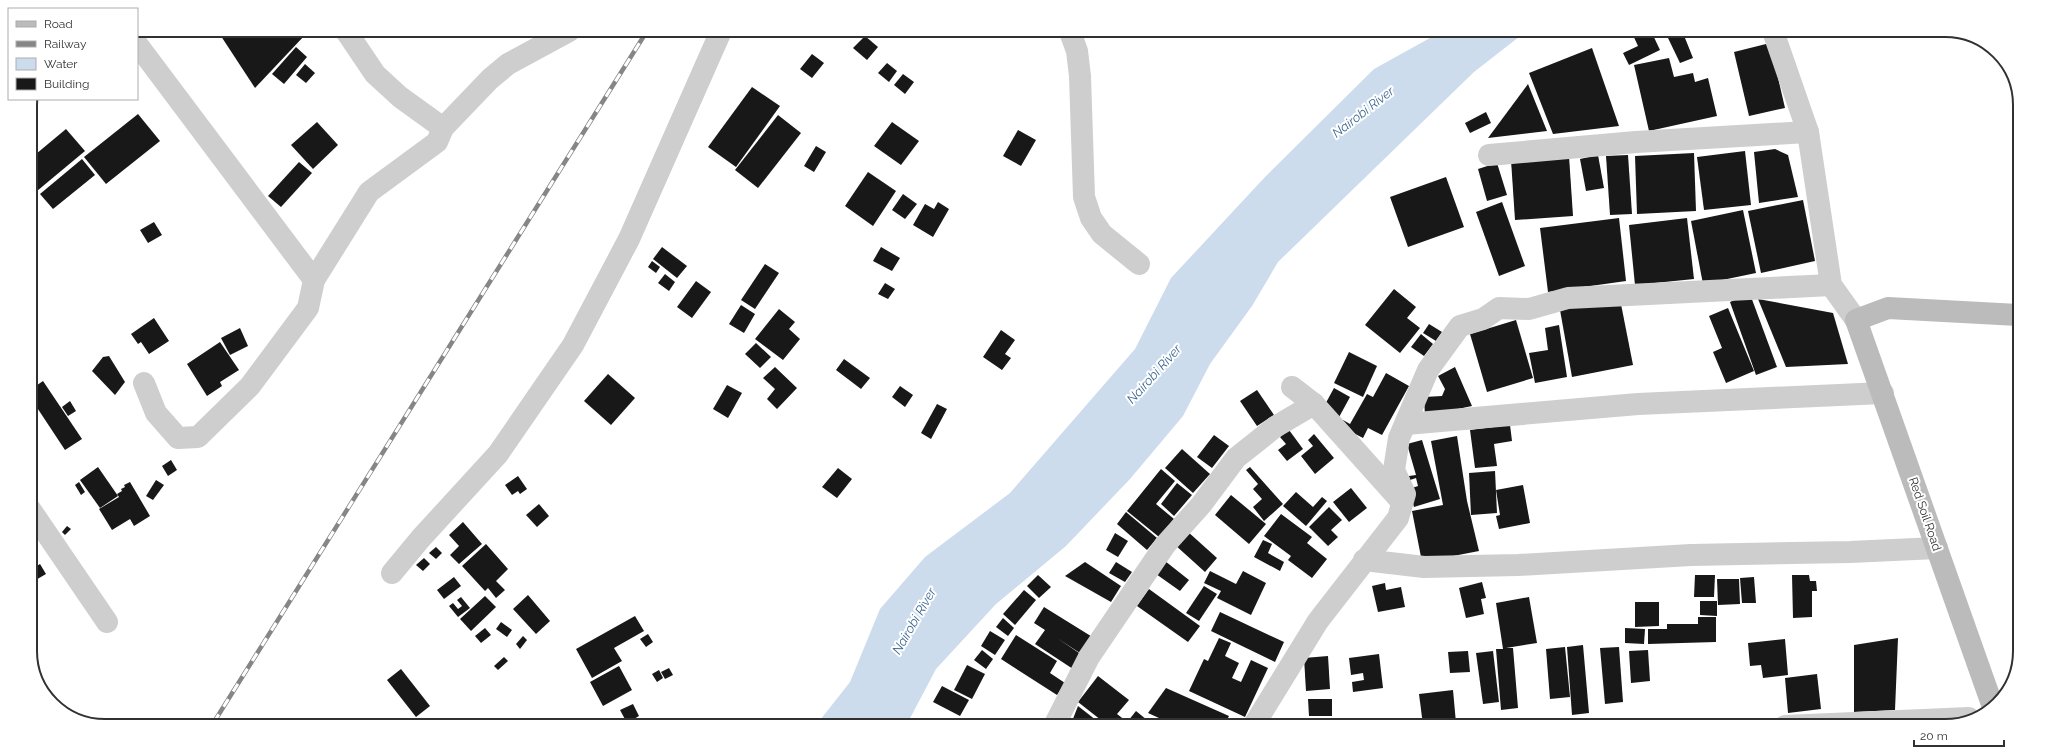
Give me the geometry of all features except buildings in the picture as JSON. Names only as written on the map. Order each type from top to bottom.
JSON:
[{"type":"street","points":[[351,37],[375,74],[400,97],[443,128]]},
{"type":"street","points":[[144,383],[156,413],[178,438],[198,437],[250,386],[308,308],[314,280],[369,192],[437,142],[443,128],[490,79],[544,37]]},
{"type":"street","points":[[392,573],[421,538],[498,454],[573,345],[629,239],[718,37]]},
{"type":"street","points":[[1072,37],[1077,51],[1080,76],[1084,197],[1091,218],[1102,234],[1139,264]]},
{"type":"street","points":[[1775,37],[1808,132],[1831,285],[1856,320],[1888,308],[2013,315]]},
{"type":"street","points":[[138,45],[314,280]]},
{"type":"street","points":[[1489,155],[1636,142],[1808,132]]},
{"type":"street","points":[[1257,719],[1318,621],[1398,518],[1404,504],[1405,494],[1394,470],[1399,438],[1428,370],[1460,326],[1483,319],[1499,308],[1529,309],[1568,298],[1831,285]]},
{"type":"street","name":"Red Soil Road","points":[[1856,320],[1991,701]]},
{"type":"street","points":[[1292,386],[1314,404],[1404,504]]},
{"type":"street","points":[[1406,424],[1638,404],[1883,394]]},
{"type":"street","points":[[1058,719],[1089,657],[1165,545],[1201,504],[1236,458],[1274,427],[1314,404]]},
{"type":"street","points":[[37,519],[107,622]]},
{"type":"street","points":[[1364,560],[1424,567],[1518,565],[1691,555],[1850,552],[1937,548]]},
{"type":"water","name":"Nairobi River","points":[[1432,37],[1519,37],[1474,72],[1278,262],[1252,306],[1210,364],[1183,416],[1130,479],[1066,546],[996,604],[936,669],[910,719],[821,719],[850,682],[880,609],[925,557],[1010,493],[1135,349],[1171,278],[1265,177],[1374,69]]},
{"type":"railway","points":[[216,719],[643,37]]}]
